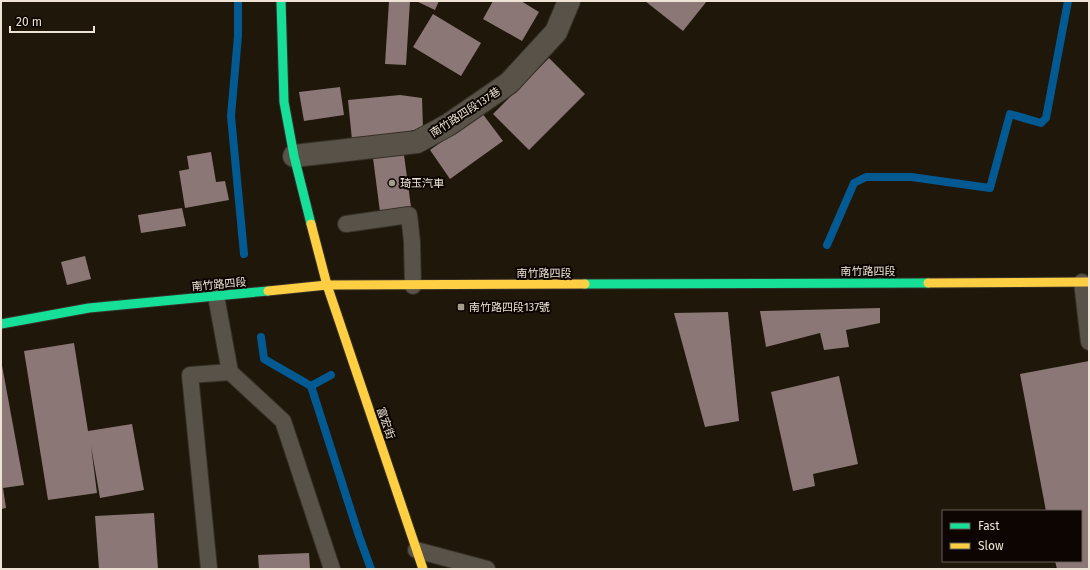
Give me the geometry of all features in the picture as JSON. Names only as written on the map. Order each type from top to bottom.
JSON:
[{"type":"street","points":[[281,1],[284,102],[294,156],[327,286]]},
{"type":"street","name":"南竹路四段137巷","points":[[294,156],[418,142],[448,126],[509,84],[556,32],[569,1]]},
{"type":"street","name":"南竹路四段","points":[[1,324],[88,308],[327,286],[1085,282]]},
{"type":"street","name":"富宏街","points":[[327,286],[423,569]]},
{"type":"lane","points":[[346,224],[409,215],[412,242],[413,286]]},
{"type":"lane","points":[[1085,282],[1089,342]]},
{"type":"lane","points":[[216,296],[230,372],[283,421],[332,569]]},
{"type":"lane","points":[[209,569],[190,375],[230,372]]},
{"type":"lane","points":[[416,550],[487,569]]},
{"type":"building","points":[[389,1],[410,1],[406,65],[385,64]]},
{"type":"building","points":[[416,1],[439,1],[435,10]]},
{"type":"building","points":[[493,1],[521,1],[539,12],[522,41],[483,19]]},
{"type":"building","points":[[645,1],[707,1],[683,31]]},
{"type":"building","points":[[433,14],[481,43],[461,76],[413,47]]},
{"type":"building","points":[[549,58],[585,94],[529,150],[493,114]]},
{"type":"building","points":[[340,87],[344,115],[304,121],[299,92]]},
{"type":"building","points":[[400,95],[422,98],[423,128],[388,136],[352,140],[348,100]]},
{"type":"building","points":[[482,113],[503,141],[450,179],[430,150]]},
{"type":"building","points":[[211,152],[216,182],[225,181],[229,200],[185,208],[179,171],[189,169],[187,156]]},
{"type":"building","name":"琦玉汽車","points":[[404,155],[411,207],[380,212],[373,158]]},
{"type":"building","points":[[182,208],[186,226],[141,233],[138,215]]},
{"type":"building","points":[[85,256],[91,279],[67,285],[61,262]]},
{"type":"building","points":[[880,308],[880,323],[846,330],[849,347],[824,350],[820,333],[766,347],[760,311]]},
{"type":"building","points":[[728,312],[739,421],[705,427],[674,313]]},
{"type":"building","points":[[74,343],[88,431],[132,424],[144,490],[100,498],[91,446],[97,493],[48,500],[24,351]]},
{"type":"building","points":[[1,360],[24,485],[3,488],[6,508],[1,509]]},
{"type":"building","points":[[1089,361],[1089,569],[1057,569],[1055,562],[1082,562],[1082,510],[1046,510],[1020,374]]},
{"type":"building","points":[[839,376],[858,464],[813,474],[815,486],[793,491],[771,392]]},
{"type":"building","points":[[154,513],[158,569],[99,569],[95,516]]},
{"type":"building","points":[[309,553],[310,569],[259,569],[258,555]]},
{"type":"waterway","points":[[238,1],[238,36],[231,116],[244,254]]},
{"type":"waterway","points":[[827,245],[854,183],[866,177],[911,177],[990,188],[1010,114],[1041,123],[1046,118],[1068,1]]},
{"type":"waterway","points":[[261,337],[264,359],[311,386],[371,569]]},
{"type":"waterway","points":[[311,386],[331,375]]},
{"type":"traffic: fast","points":[[281,1],[284,102],[294,156],[311,224]]},
{"type":"traffic: fast","points":[[585,284],[928,283]]},
{"type":"traffic: fast","points":[[1,324],[89,308],[268,291]]},
{"type":"traffic: slow","points":[[311,224],[327,285],[423,569]]},
{"type":"traffic: slow","points":[[928,283],[1089,282]]},
{"type":"traffic: slow","points":[[268,291],[327,285],[585,284]]},
{"type":"place","name":"琦玉汽車","points":[[392,183]]},
{"type":"place","name":"南竹路四段137號","points":[[461,307]]}]
